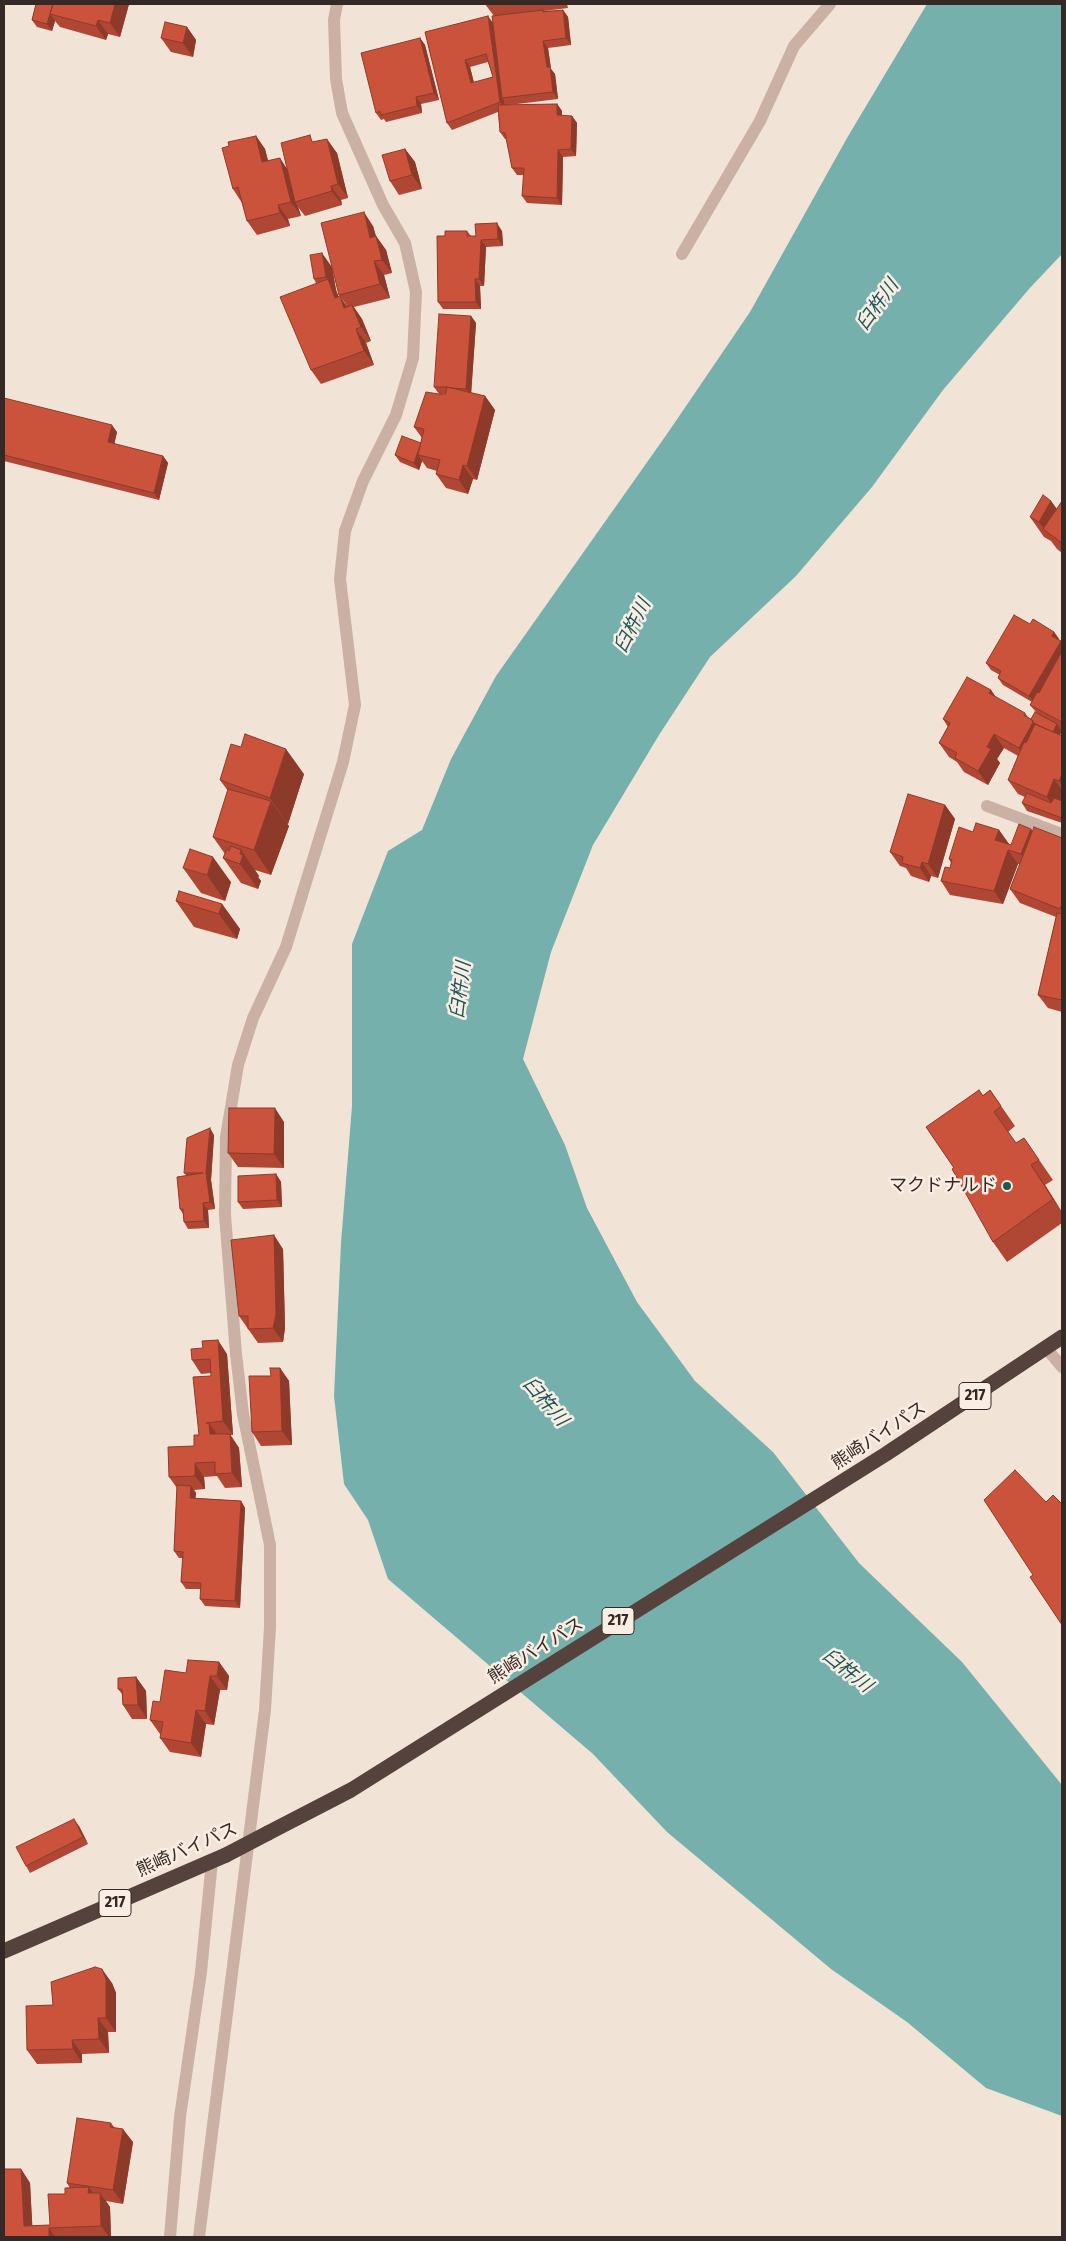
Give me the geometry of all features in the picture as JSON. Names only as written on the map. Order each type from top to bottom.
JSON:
[{"type":"highway","name":"熊崎バイパス","points":[[4,1951],[219,1858],[352,1790],[886,1454],[1062,1337]]},
{"type":"street","points":[[200,2237],[265,1710],[270,1627],[270,1545],[243,1414],[236,1354],[225,1215],[226,1137],[238,1065],[253,1018],[286,947],[343,762],[355,705],[340,579],[345,531],[363,481],[396,415],[413,358],[416,292],[404,243],[383,205],[342,113],[336,79],[334,20],[337,4]]},
{"type":"street","points":[[682,254],[760,121],[794,46],[830,4]]},
{"type":"street","points":[[987,806],[1062,834]]},
{"type":"street","points":[[1046,1348],[1062,1367]]},
{"type":"street","points":[[170,2237],[180,2117],[219,1858]]},
{"type":"water","name":"臼杵川","points":[[927,4],[1062,4],[1062,254],[1029,289],[943,390],[872,487],[796,576],[710,657],[659,735],[593,845],[551,952],[523,1059],[565,1145],[587,1208],[637,1302],[695,1381],[773,1452],[859,1563],[962,1662],[1062,1785],[1062,2116],[986,2088],[907,2022],[831,1969],[667,1832],[593,1754],[388,1579],[368,1520],[344,1484],[334,1396],[341,1243],[352,1106],[352,944],[388,851],[422,830],[451,759],[496,676],[667,434],[750,312],[847,138]]},
{"type":"building","points":[[36,4],[53,4],[47,24],[32,20]]},
{"type":"building","points":[[53,4],[115,4],[110,23],[98,20],[96,26],[50,14]]},
{"type":"building","points":[[543,10],[543,12],[563,10],[566,38],[543,41],[547,67],[550,67],[553,92],[502,98],[492,16]]},
{"type":"building","points":[[488,16],[500,102],[447,123],[425,32]],"holes":[[[486,54],[493,77],[471,83],[465,60]]]},
{"type":"building","points":[[165,22],[187,27],[183,43],[161,38]]},
{"type":"building","points":[[420,38],[434,93],[416,97],[417,106],[381,115],[380,111],[376,113],[361,53]]},
{"type":"building","points":[[557,104],[557,115],[572,116],[571,149],[558,150],[557,198],[522,196],[524,168],[512,168],[505,133],[500,132],[498,105]]},
{"type":"building","points":[[310,135],[312,142],[327,139],[338,184],[331,186],[332,191],[295,202],[281,143]]},
{"type":"building","points":[[256,136],[262,162],[280,158],[291,202],[278,205],[280,213],[247,221],[238,187],[233,189],[222,148],[229,146],[228,142]]},
{"type":"building","points":[[405,149],[412,175],[390,181],[382,155]]},
{"type":"building","points":[[364,212],[370,238],[376,236],[382,260],[374,261],[380,284],[339,295],[321,223]]},
{"type":"building","points":[[497,223],[498,239],[481,240],[479,279],[475,279],[476,302],[438,302],[437,236],[445,236],[445,231],[467,231],[467,236],[476,236],[475,224]]},
{"type":"building","points":[[322,253],[326,277],[314,279],[310,255]]},
{"type":"building","points":[[328,279],[335,298],[340,296],[344,308],[352,305],[361,327],[356,329],[364,351],[311,370],[280,297]]},
{"type":"building","points":[[439,314],[471,316],[466,389],[434,387]]},
{"type":"building","points":[[447,387],[485,396],[467,466],[463,465],[459,480],[436,474],[440,460],[418,455],[424,429],[414,427],[426,392],[445,395]]},
{"type":"building","points":[[4,398],[112,425],[108,442],[163,456],[154,493],[4,455]]},
{"type":"building","points":[[402,436],[421,443],[414,463],[395,455]]},
{"type":"building","points":[[1043,495],[1051,501],[1039,522],[1030,517]]},
{"type":"building","points":[[1062,501],[1062,543],[1043,529]]},
{"type":"building","points":[[1014,615],[1030,624],[1033,619],[1054,632],[1052,636],[1061,641],[1029,696],[998,678],[1001,671],[986,663]]},
{"type":"building","points":[[1062,651],[1062,722],[1030,705],[1037,692],[1039,693]]},
{"type":"building","points":[[967,677],[991,690],[989,693],[1025,713],[1024,715],[1033,722],[1019,748],[994,734],[987,747],[991,749],[978,771],[955,758],[957,753],[939,743],[950,723],[943,719]]},
{"type":"building","points":[[1035,712],[1057,724],[1053,732],[1035,724],[1031,719]]},
{"type":"building","points":[[1035,724],[1062,736],[1062,774],[1059,781],[1054,779],[1047,797],[1008,780],[1024,742],[1026,743]]},
{"type":"building","points":[[245,734],[286,749],[270,798],[220,780],[231,744],[241,747]]},
{"type":"building","points":[[228,789],[271,801],[254,850],[213,837]]},
{"type":"building","points":[[1027,793],[1051,803],[1054,798],[1062,801],[1062,818],[1022,803]]},
{"type":"building","points":[[908,794],[945,805],[928,864],[922,862],[920,868],[902,863],[903,857],[890,852]]},
{"type":"building","points":[[976,823],[999,830],[995,840],[1011,845],[1019,824],[1031,829],[1021,854],[1008,850],[994,891],[941,881],[945,867],[950,868],[952,860],[949,859],[959,827],[973,832]]},
{"type":"building","points":[[1034,827],[1062,838],[1062,904],[1060,909],[1010,889]]},
{"type":"building","points":[[231,846],[241,850],[240,854],[243,855],[240,864],[223,858],[227,849],[229,851]]},
{"type":"building","points":[[190,849],[213,857],[207,875],[183,868]]},
{"type":"building","points":[[179,891],[222,904],[219,914],[176,901]]},
{"type":"building","points":[[1057,913],[1062,914],[1062,1000],[1038,995]]},
{"type":"building","name":"マクドナルド","points":[[979,1090],[983,1096],[990,1090],[1001,1106],[994,1112],[1016,1143],[1024,1138],[1039,1160],[1031,1165],[1053,1199],[993,1242],[952,1169],[954,1168],[926,1127]]},
{"type":"building","points":[[229,1108],[275,1108],[274,1154],[228,1153]]},
{"type":"building","points":[[210,1128],[206,1173],[210,1202],[203,1203],[204,1221],[184,1222],[183,1209],[180,1209],[177,1177],[203,1173],[184,1173],[187,1138]]},
{"type":"building","points":[[276,1174],[277,1200],[238,1202],[238,1176]]},
{"type":"building","points":[[274,1235],[276,1314],[273,1328],[248,1329],[248,1316],[239,1316],[231,1240]]},
{"type":"building","points":[[218,1340],[223,1421],[206,1423],[209,1423],[210,1434],[230,1434],[232,1473],[215,1474],[215,1462],[195,1463],[195,1476],[169,1477],[168,1447],[194,1446],[194,1435],[199,1435],[193,1377],[211,1376],[210,1359],[192,1360],[191,1349],[203,1348],[202,1341]]},
{"type":"building","points":[[270,1368],[280,1368],[282,1431],[252,1432],[249,1376],[271,1376]]},
{"type":"building","points":[[1015,1470],[1046,1502],[1053,1495],[1062,1504],[1062,1625],[1030,1577],[1033,1575],[984,1500]]},
{"type":"building","points":[[177,1485],[191,1486],[190,1498],[241,1501],[235,1601],[200,1599],[201,1583],[181,1582],[183,1552],[174,1551]]},
{"type":"building","points":[[188,1660],[219,1662],[217,1676],[210,1676],[205,1711],[196,1710],[191,1743],[160,1738],[163,1722],[150,1720],[153,1701],[160,1702],[165,1670],[186,1673]]},
{"type":"building","points":[[136,1677],[138,1705],[123,1705],[122,1689],[118,1689],[118,1678]]},
{"type":"building","points":[[74,1819],[83,1837],[26,1866],[16,1847]]},
{"type":"building","points":[[95,1967],[102,1969],[106,1979],[106,2018],[98,2018],[99,2039],[72,2040],[73,2049],[27,2050],[26,2006],[53,2005],[51,1982]]},
{"type":"building","points":[[77,2118],[111,2123],[110,2127],[123,2129],[113,2190],[67,2183]]},
{"type":"building","points":[[4,2169],[21,2169],[24,2226],[50,2225],[48,2194],[65,2194],[65,2188],[89,2187],[88,2193],[100,2193],[101,2226],[49,2228],[49,2237],[4,2237]]},
{"type":"place","name":"マクドナルド","points":[[1007,1186]]}]
